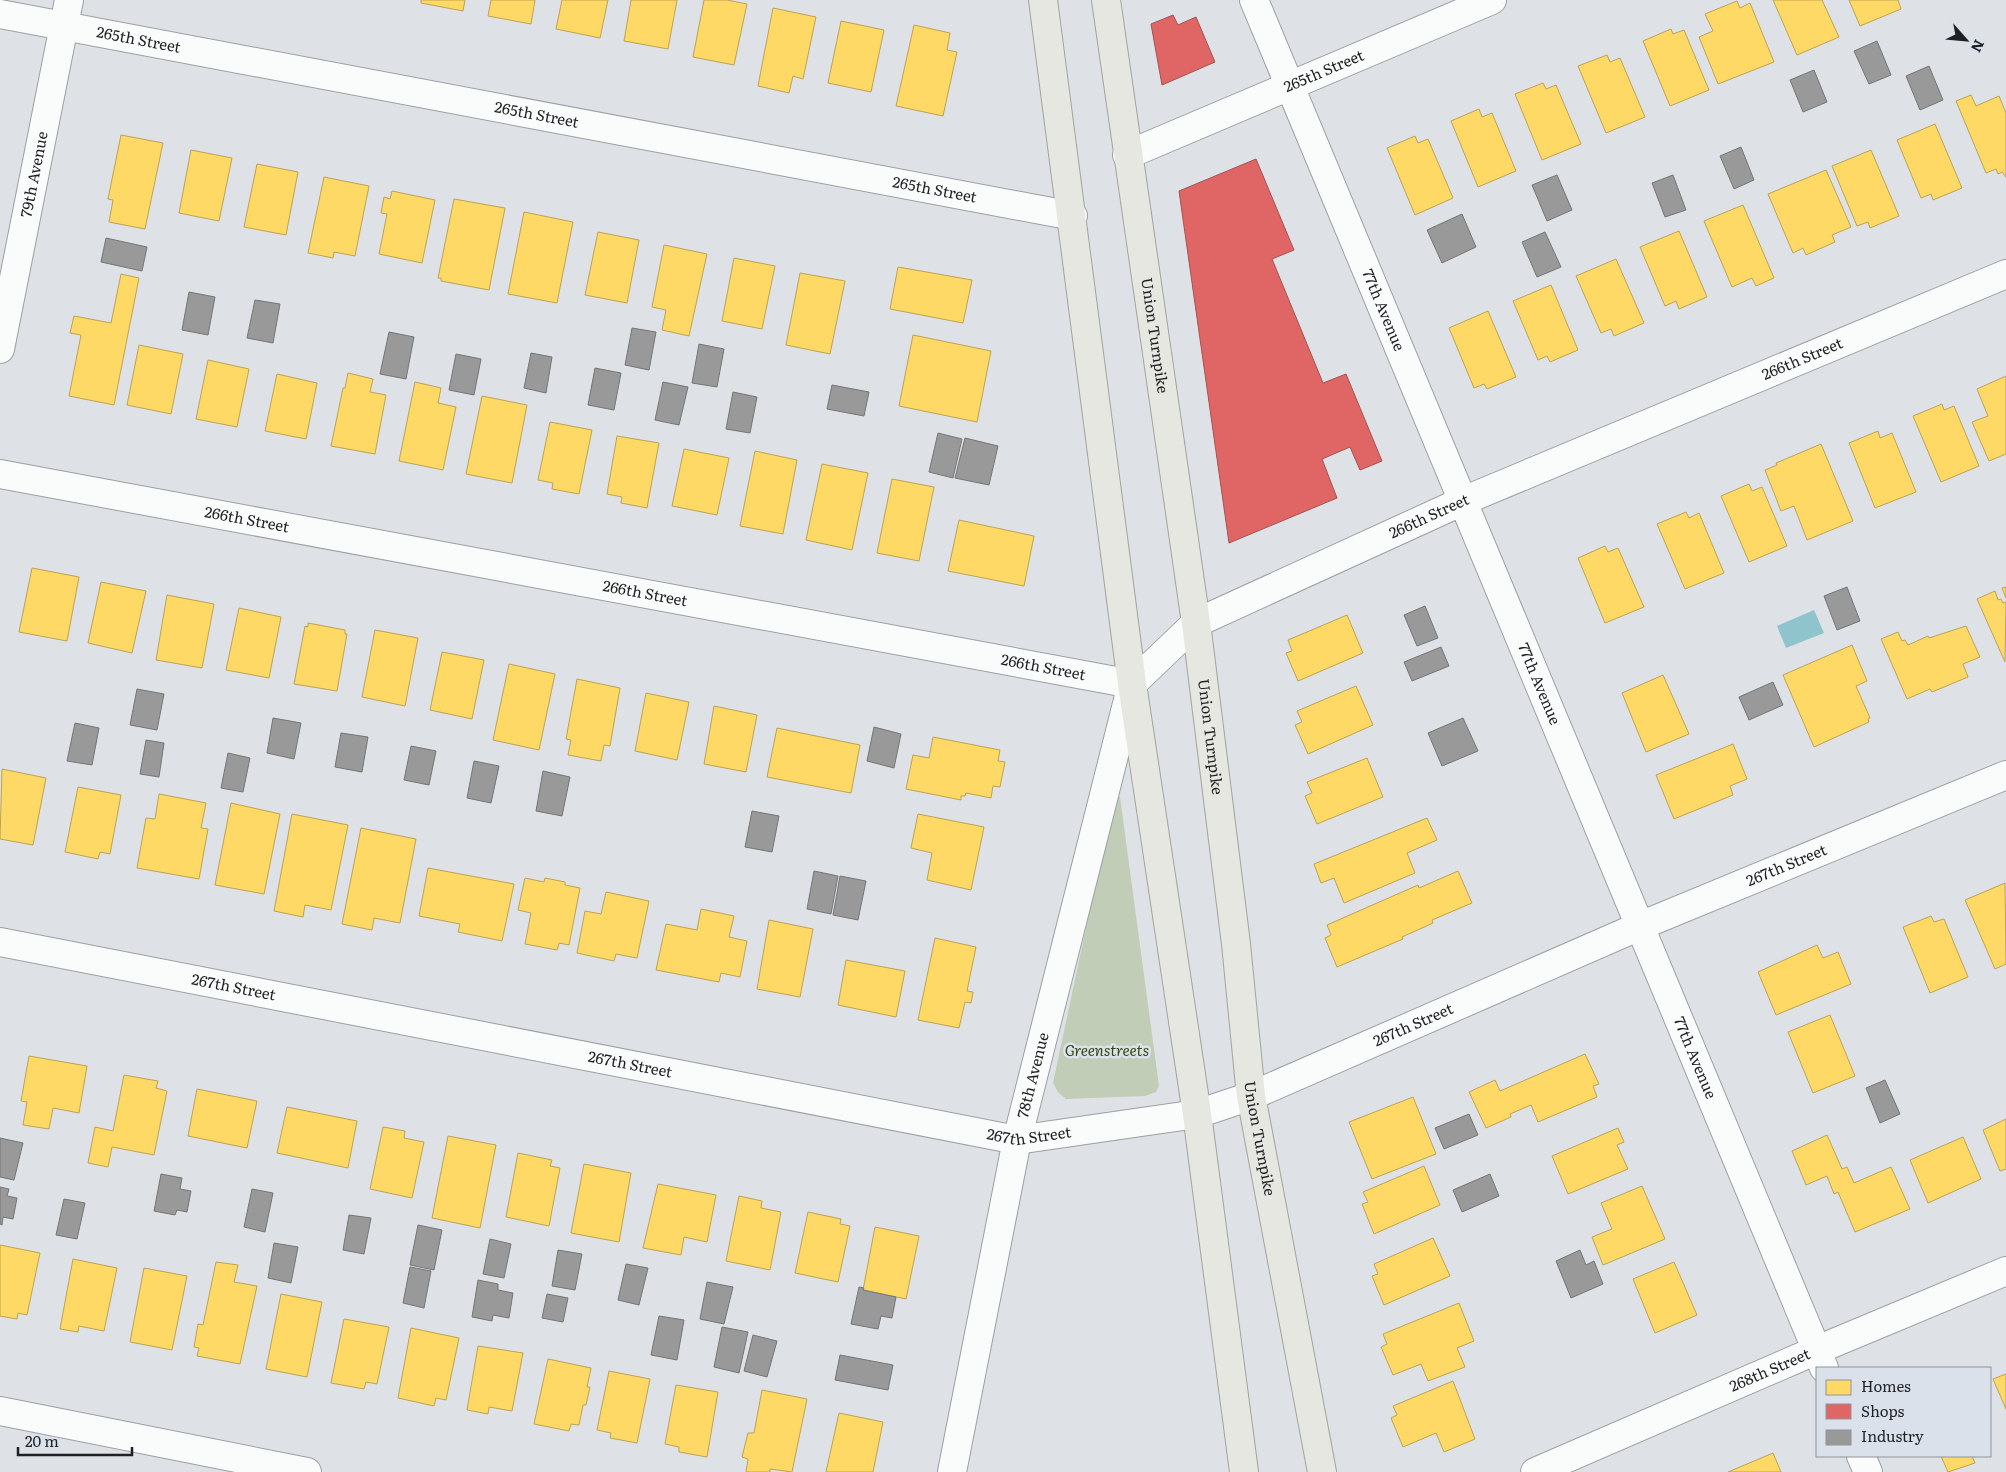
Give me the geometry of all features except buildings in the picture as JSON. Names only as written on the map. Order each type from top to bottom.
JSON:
[{"type":"main road","points":[[1043,0],[1132,684],[1197,1114],[1244,1472]]},
{"type":"main road","name":"Union Turnpike","points":[[1106,0],[1196,622],[1236,944],[1251,1096],[1322,1472]]},
{"type":"street","name":"77th Avenue","points":[[1254,0],[1821,1359]]},
{"type":"street","name":"265th Street","points":[[1127,155],[1492,0]]},
{"type":"street","name":"265th Street","points":[[0,14],[66,13],[1072,216]]},
{"type":"street","name":"79th Avenue","points":[[0,349],[66,13]]},
{"type":"street","name":"266th Street","points":[[0,474],[1132,684],[1196,622],[1463,501],[2006,274]]},
{"type":"street","name":"78th Avenue","points":[[952,1472],[1017,1140],[1132,684]]},
{"type":"street","name":"267th Street","points":[[0,942],[1017,1140],[1197,1114],[1251,1096],[1640,926],[2006,775]]},
{"type":"street","name":"268th Street","points":[[1535,1472],[1821,1359],[2006,1271]]},
{"type":"street","points":[[0,1411],[307,1472]]},
{"type":"street","points":[[1861,1457],[1868,1472]]},
{"type":"green space","name":"Greenstreets","points":[[1114,796],[1120,797],[1159,1086],[1156,1092],[1145,1096],[1066,1099],[1058,1092],[1053,1083]]},
{"type":"water","points":[[1814,610],[1824,633],[1786,648],[1777,626]]}]
